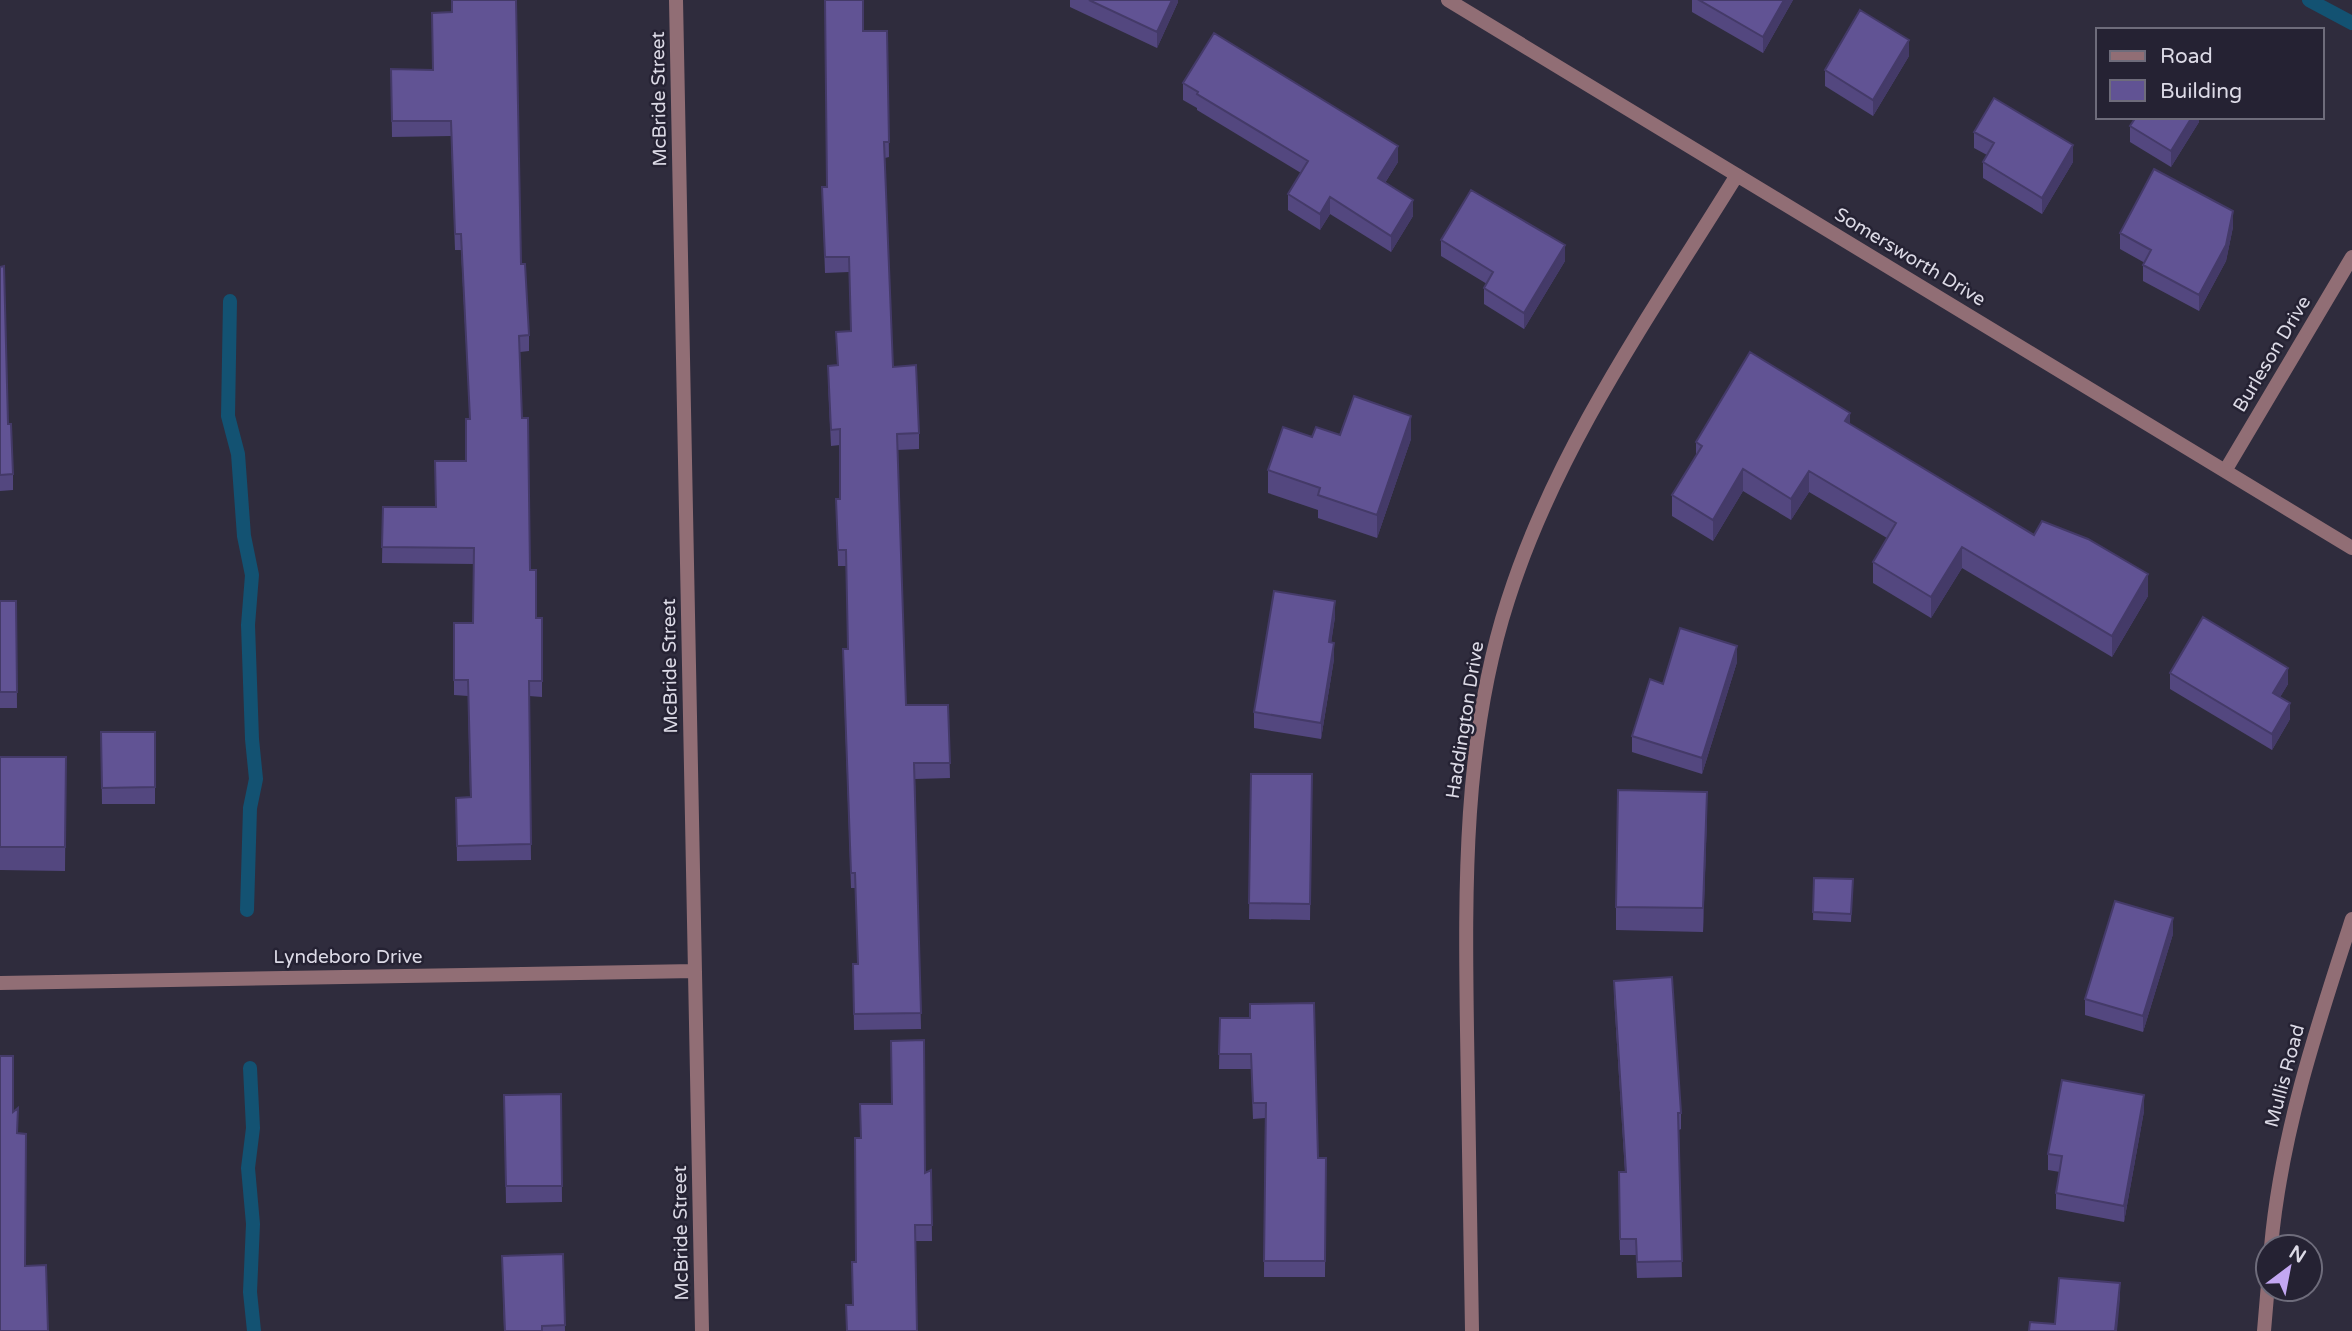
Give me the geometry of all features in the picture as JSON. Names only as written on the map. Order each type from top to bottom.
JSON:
[{"type":"street","name":"McBride Street","points":[[676,0],[702,1331]]},
{"type":"street","name":"Somersworth Drive","points":[[1448,0],[2352,548]]},
{"type":"street","name":"Haddington Drive","points":[[1472,1331],[1466,924],[1470,794],[1487,678],[1508,600],[1539,516],[1586,421],[1737,175]]},
{"type":"street","name":"Burleson Drive","points":[[2225,471],[2352,257]]},
{"type":"street","name":"Mullis Road","points":[[2273,1233],[2284,1154],[2309,1050],[2352,919]]},
{"type":"street","name":"Lyndeboro Drive","points":[[0,983],[695,971]]},
{"type":"street","points":[[2264,1331],[2266,1303]]},
{"type":"building","points":[[452,0],[516,0],[521,264],[525,264],[529,335],[519,336],[522,418],[528,418],[530,570],[536,570],[536,618],[542,618],[542,681],[529,681],[531,844],[457,846],[456,798],[471,797],[468,680],[454,680],[454,623],[473,623],[474,548],[382,547],[383,507],[436,507],[435,461],[466,461],[466,419],[470,419],[461,234],[455,234],[451,121],[392,121],[391,69],[433,70],[432,13],[452,12]]},
{"type":"building","points":[[825,0],[863,0],[863,31],[887,31],[889,142],[884,142],[893,367],[916,365],[919,433],[897,434],[906,705],[948,705],[950,763],[914,763],[921,1013],[854,1014],[853,964],[858,964],[855,873],[851,873],[843,649],[848,649],[846,550],[838,550],[836,499],[840,499],[840,429],[831,430],[828,366],[838,365],[836,332],[851,331],[849,257],[825,257],[822,187],[827,187]]},
{"type":"building","points":[[1089,0],[1172,0],[1157,32]]},
{"type":"building","points":[[1699,0],[1784,0],[1763,37]]},
{"type":"building","points":[[1860,10],[1909,40],[1873,100],[1825,70]]},
{"type":"building","points":[[1214,33],[1398,146],[1378,178],[1413,200],[1391,236],[1330,197],[1320,214],[1288,194],[1308,161],[1183,83]]},
{"type":"building","points":[[1994,98],[2073,145],[2042,198],[1983,162],[1994,143],[1974,132]]},
{"type":"building","points":[[2135,119],[2191,119],[2171,151],[2130,126]]},
{"type":"building","points":[[2154,169],[2233,211],[2226,245],[2199,295],[2143,265],[2151,250],[2120,233]]},
{"type":"building","points":[[1471,190],[1565,245],[1524,313],[1484,288],[1493,272],[1441,240]]},
{"type":"building","points":[[4,266],[8,424],[11,424],[13,474],[0,475],[0,267]]},
{"type":"building","points":[[1750,352],[1850,413],[1845,421],[2034,535],[2042,521],[2088,539],[2148,574],[2112,636],[1962,547],[1931,597],[1873,562],[1896,523],[1809,471],[1791,499],[1743,469],[1713,520],[1672,495],[1702,446],[1696,442]]},
{"type":"building","points":[[1354,396],[1411,416],[1377,515],[1318,495],[1320,488],[1268,470],[1283,427],[1312,437],[1316,427],[1340,435]]},
{"type":"building","points":[[1274,591],[1335,601],[1329,642],[1334,643],[1321,723],[1254,712]]},
{"type":"building","points":[[0,601],[16,601],[17,692],[0,692]]},
{"type":"building","points":[[2203,617],[2288,668],[2273,693],[2290,703],[2272,734],[2170,673]]},
{"type":"building","points":[[1680,628],[1737,646],[1702,758],[1632,736],[1650,679],[1663,684]]},
{"type":"building","points":[[101,732],[155,732],[155,787],[102,788]]},
{"type":"building","points":[[0,757],[66,757],[65,847],[0,847]]},
{"type":"building","points":[[1251,774],[1312,774],[1310,904],[1249,903]]},
{"type":"building","points":[[1618,790],[1707,792],[1703,908],[1616,907]]},
{"type":"building","points":[[1814,878],[1853,879],[1851,914],[1813,912]]},
{"type":"building","points":[[2115,901],[2173,918],[2143,1016],[2085,999]]},
{"type":"building","points":[[1672,977],[1681,1113],[1678,1113],[1682,1261],[1637,1262],[1636,1239],[1620,1239],[1619,1172],[1626,1172],[1614,981]]},
{"type":"building","points":[[1314,1003],[1318,1158],[1326,1158],[1325,1261],[1264,1261],[1266,1103],[1253,1103],[1251,1054],[1219,1054],[1220,1018],[1250,1018],[1250,1004]]},
{"type":"building","points":[[924,1040],[925,1173],[931,1170],[932,1225],[915,1225],[917,1331],[847,1331],[846,1305],[853,1305],[852,1262],[856,1262],[855,1138],[861,1138],[860,1104],[892,1104],[891,1041]]},
{"type":"building","points":[[0,1056],[13,1056],[13,1112],[18,1108],[17,1133],[26,1134],[25,1266],[46,1265],[48,1331],[0,1331]]},
{"type":"building","points":[[2062,1080],[2144,1095],[2124,1206],[2056,1193],[2062,1156],[2048,1154]]},
{"type":"building","points":[[561,1094],[562,1186],[506,1186],[504,1095]]},
{"type":"building","points":[[563,1254],[565,1325],[542,1326],[542,1331],[505,1331],[502,1256]]},
{"type":"building","points":[[2059,1278],[2120,1283],[2115,1331],[2029,1331],[2030,1322],[2055,1324]]},
{"type":"waterway","points":[[2309,0],[2352,23]]},
{"type":"waterway","points":[[230,301],[228,416],[238,454],[244,536],[252,575],[248,625],[256,779],[250,808],[247,910]]},
{"type":"waterway","points":[[250,1068],[253,1128],[248,1168],[253,1224],[250,1292],[254,1331]]}]
